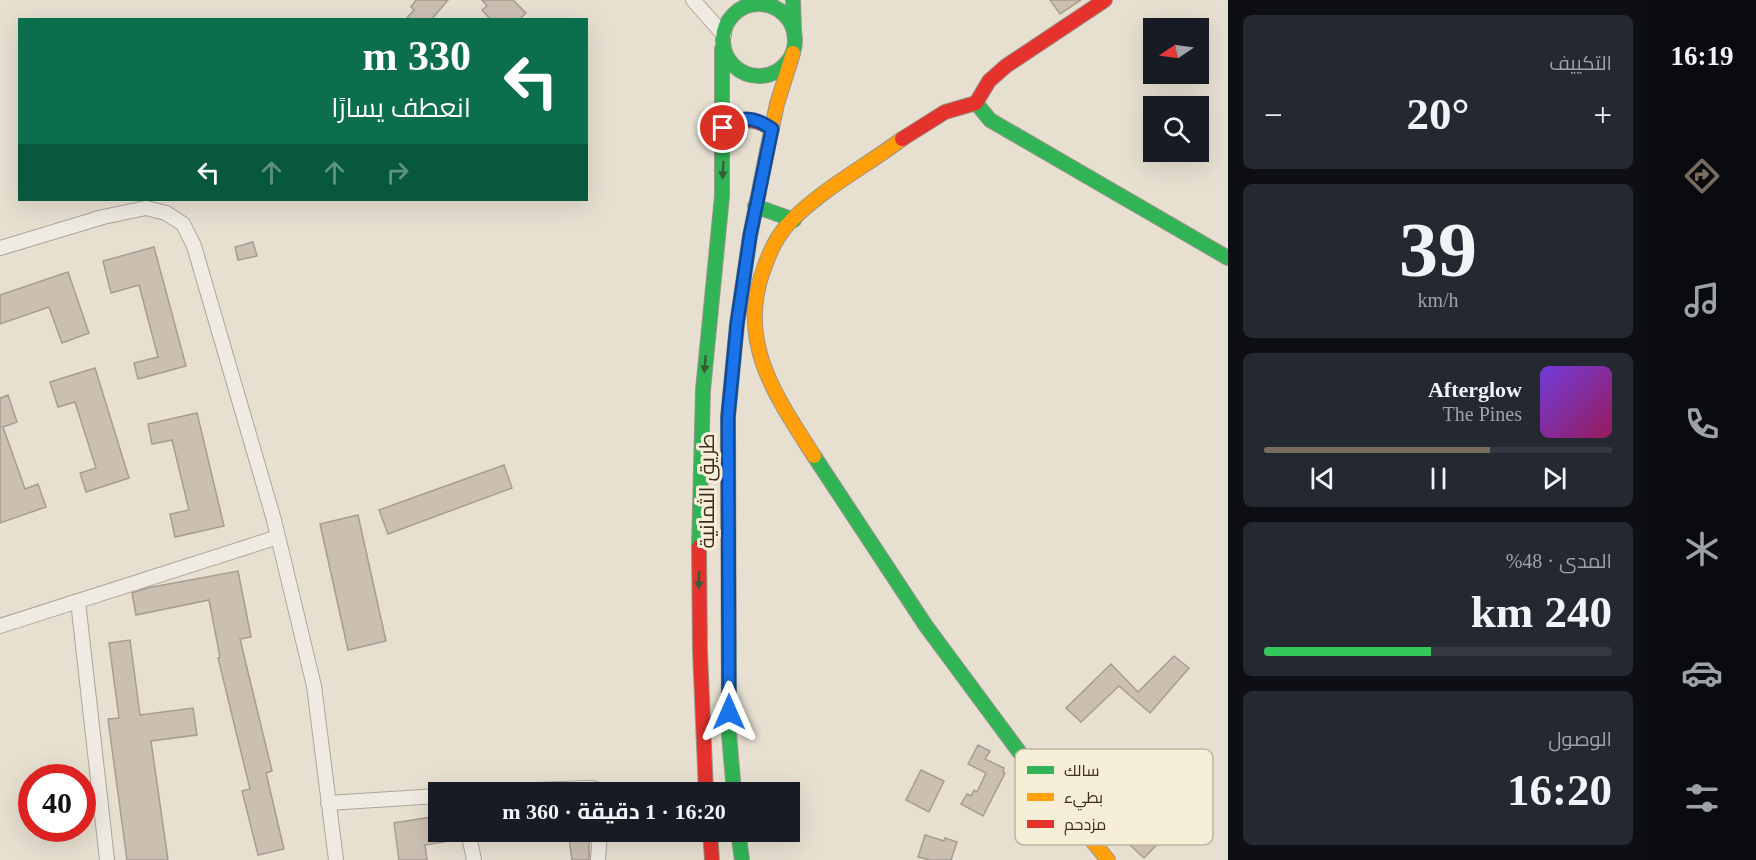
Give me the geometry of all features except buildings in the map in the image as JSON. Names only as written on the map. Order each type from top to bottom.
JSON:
[{"type":"street","points":[[693,0],[723,37],[729,62],[741,73],[757,77],[773,74],[781,69],[793,53],[793,0]]},
{"type":"street","points":[[706,782],[699,593],[702,416],[720,217],[723,37],[731,0]]},
{"type":"street","points":[[1016,749],[951,662],[783,408],[769,384],[757,346],[754,304],[764,268],[776,239],[824,193],[943,113],[976,103],[989,81],[1006,66],[1105,0]]},
{"type":"street","points":[[723,37],[730,17],[740,9],[752,4],[766,4],[778,10],[786,16],[794,33]]},
{"type":"street","name":"طريق الثمانية","points":[[733,782],[729,745],[728,417],[737,324],[755,206],[772,129],[793,53]]},
{"type":"street","points":[[976,103],[990,120],[1228,258]]},
{"type":"street","points":[[723,128],[735,121],[748,118],[772,129]]},
{"type":"street","points":[[755,206],[794,220]]},
{"type":"street","points":[[0,248],[103,217],[146,208],[166,213],[183,224],[194,246],[278,537],[314,686],[336,860]]},
{"type":"street","points":[[0,626],[278,537]]},
{"type":"street","points":[[78,601],[107,860]]},
{"type":"street","points":[[328,803],[428,797]]},
{"type":"street","points":[[470,842],[474,860]]},
{"type":"street","points":[[598,860],[599,842]]},
{"type":"street","points":[[711,842],[712,860]]},
{"type":"street","points":[[740,842],[742,860]]},
{"type":"street","points":[[1095,845],[1108,860]]},
{"type":"traffic: fast","points":[[793,0],[794,31]]},
{"type":"traffic: fast","points":[[759,4],[773,7],[785,14],[792,26],[795,40],[792,54],[785,66],[773,73],[759,76],[745,73],[733,66],[726,54],[723,40],[726,26],[733,14],[745,7],[759,4]]},
{"type":"traffic: fast","points":[[699,547],[703,390],[722,196],[722,49]]},
{"type":"traffic: fast","points":[[976,103],[990,120],[1228,258]]},
{"type":"traffic: fast","points":[[733,782],[729,734],[728,417],[737,324],[750,236],[767,151]]},
{"type":"traffic: fast","points":[[755,206],[794,220]]},
{"type":"traffic: fast","points":[[814,456],[926,626],[1017,749]]},
{"type":"traffic: fast","points":[[740,842],[742,860]]},
{"type":"traffic: slow","points":[[767,151],[777,104],[793,53]]},
{"type":"traffic: slow","points":[[814,456],[775,391],[758,346],[755,322],[756,297],[763,271],[782,231],[804,208],[902,139]]},
{"type":"traffic: slow","points":[[1096,845],[1108,860]]},
{"type":"traffic: jam","points":[[902,139],[945,112],[976,103],[989,81],[1006,66],[1105,0]]},
{"type":"traffic: jam","points":[[723,128],[736,122],[754,121],[772,129]]},
{"type":"traffic: jam","points":[[699,547],[700,651],[706,782]]},
{"type":"traffic: jam","points":[[711,842],[712,860]]},
{"type":"route","points":[[723,128],[735,121],[748,118],[772,129],[750,236],[737,324],[728,417],[729,712]]}]
